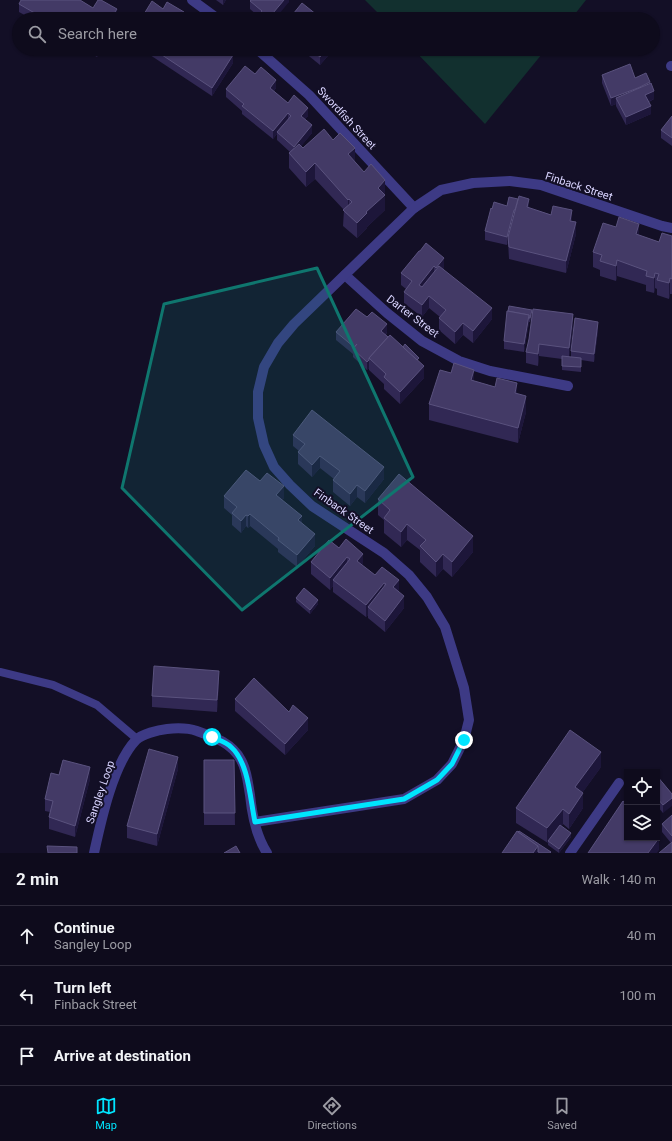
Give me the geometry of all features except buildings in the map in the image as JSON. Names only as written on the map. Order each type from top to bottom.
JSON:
[{"type":"street","points":[[192,0],[208,12]]},
{"type":"street","name":"Swordfish Street","points":[[265,56],[309,95],[414,208]]},
{"type":"street","name":"Finback Street","points":[[255,822],[404,799],[437,780],[452,764],[464,740],[469,720],[464,688],[445,627],[427,597],[409,576],[384,553],[312,506],[274,467],[264,445],[258,418],[258,392],[264,367],[278,342],[294,324],[414,208],[441,190],[473,182],[510,182],[540,185],[672,228]]},
{"type":"street","name":"Darter Street","points":[[345,275],[387,313],[422,341],[459,361],[490,371],[568,386]]},
{"type":"street","points":[[137,739],[156,731],[173,729],[192,730],[212,737],[230,746],[242,760],[255,822],[263,847],[267,853]]},
{"type":"street","name":"Sangley Loop","points":[[94,853],[100,827],[116,775],[127,753],[137,739]]},
{"type":"street","points":[[570,853],[619,783]]},
{"type":"lane","points":[[0,672],[53,686],[97,705],[137,739]]},
{"type":"highlighted area","points":[[317,268],[413,477],[242,610],[122,488],[164,304]]},
{"type":"green space","points":[[365,0],[586,0],[577,12],[377,12]]},
{"type":"green space","points":[[420,56],[540,56],[485,124]]},
{"type":"route","points":[[212,737],[230,746],[242,760],[255,822],[404,799],[437,780],[452,764],[464,740]]}]
